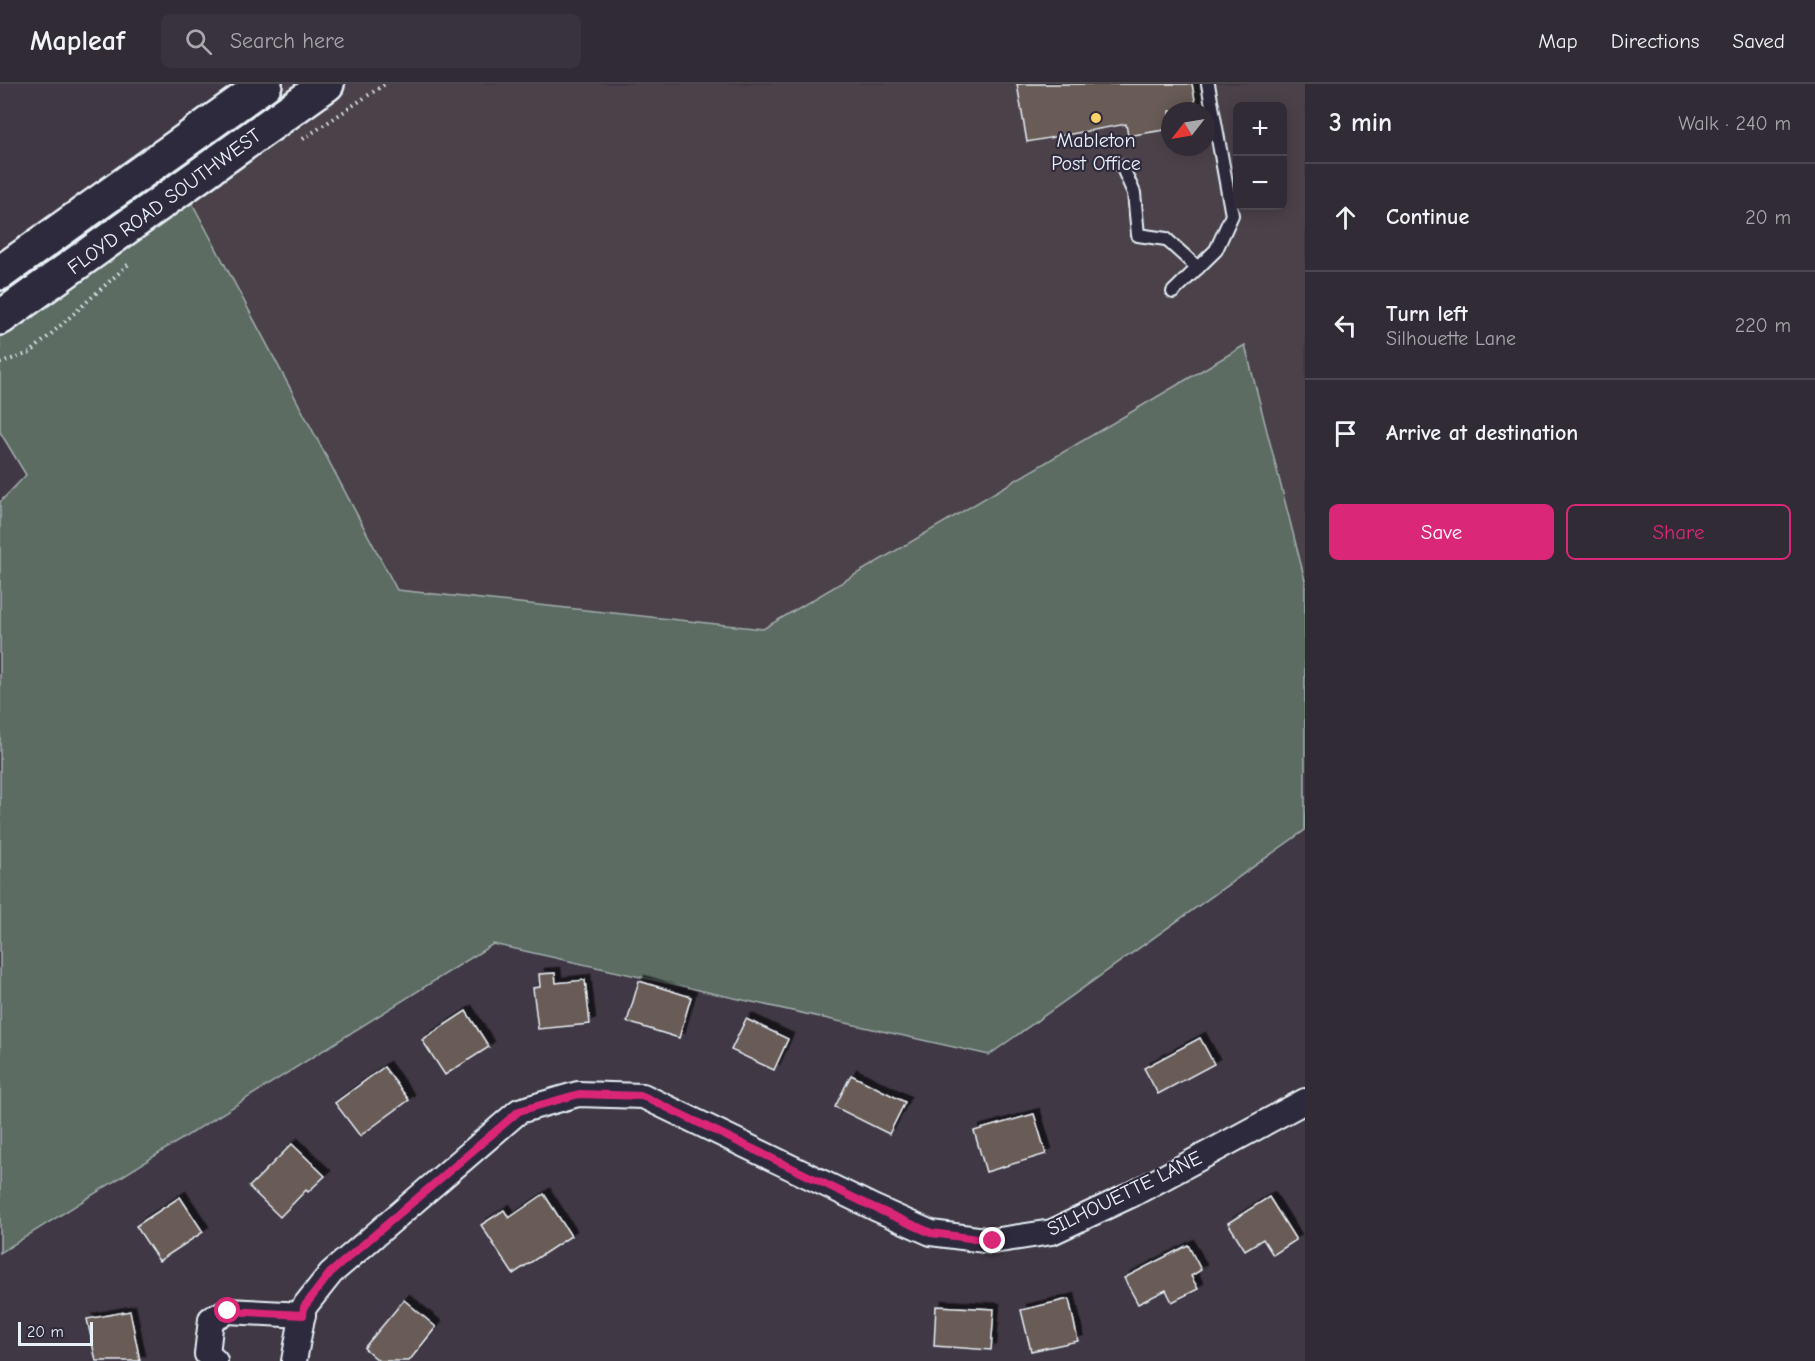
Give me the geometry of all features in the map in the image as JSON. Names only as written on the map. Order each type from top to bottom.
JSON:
[{"type":"main road","name":"FLOYD ROAD SOUTHWEST","points":[[0,273],[266,84]]},
{"type":"main road","name":"FLOYD ROAD SOUTHWEST","points":[[0,318],[327,84]]},
{"type":"street","name":"SILHOUETTE LANE","points":[[294,1361],[304,1307],[330,1273],[519,1111],[579,1094],[643,1096],[931,1233],[993,1241],[1052,1232],[1133,1194],[1305,1101]]},
{"type":"street","points":[[215,1361],[207,1354],[211,1319],[228,1311],[303,1315]]},
{"type":"lane","points":[[1173,291],[1216,250],[1232,215],[1208,84]]},
{"type":"lane","points":[[1122,166],[1134,193],[1138,234],[1166,239],[1198,268]]},
{"type":"path","points":[[296,144],[385,84]]},
{"type":"path","points":[[0,363],[30,352],[132,261]]},
{"type":"shaded area","points":[[267,84],[1305,84],[1305,580],[1245,345],[763,629],[397,590],[163,148]]},
{"type":"green space","points":[[163,148],[397,590],[763,629],[1245,345],[1305,580],[1305,830],[989,1055],[493,944],[0,1253],[0,502],[26,475],[0,432],[0,258]]},
{"type":"building","name":"Mableton Post Office","points":[[1017,84],[1192,84],[1195,102],[1161,102],[1161,130],[1128,136],[1126,124],[1027,142]]},
{"type":"building","points":[[555,973],[556,983],[585,980],[590,1024],[538,1029],[533,988],[540,987],[539,974]]},
{"type":"building","points":[[639,981],[691,997],[679,1038],[627,1022]]},
{"type":"building","points":[[466,1011],[489,1047],[445,1075],[422,1040]]},
{"type":"building","points":[[746,1019],[788,1039],[774,1070],[731,1050]]},
{"type":"building","points":[[1200,1038],[1214,1064],[1158,1094],[1144,1068]]},
{"type":"building","points":[[384,1067],[409,1100],[360,1136],[335,1103]]},
{"type":"building","points":[[851,1075],[905,1102],[889,1134],[835,1107]]},
{"type":"building","points":[[1034,1114],[1046,1154],[986,1172],[974,1131]]},
{"type":"building","points":[[292,1144],[325,1176],[308,1192],[306,1190],[280,1217],[249,1187]]},
{"type":"building","points":[[544,1194],[571,1236],[513,1274],[481,1225],[504,1210],[509,1218]]},
{"type":"building","points":[[180,1197],[203,1232],[159,1261],[136,1226]]},
{"type":"building","points":[[1269,1197],[1296,1240],[1273,1255],[1263,1239],[1245,1250],[1228,1223]]},
{"type":"building","points":[[1188,1245],[1201,1270],[1191,1276],[1198,1289],[1172,1302],[1166,1290],[1138,1304],[1124,1278]]},
{"type":"building","points":[[1069,1299],[1078,1341],[1031,1351],[1021,1310]]},
{"type":"building","points":[[404,1300],[436,1327],[409,1361],[379,1361],[364,1348]]},
{"type":"building","points":[[936,1306],[994,1309],[991,1350],[934,1346]]},
{"type":"building","points":[[130,1311],[140,1361],[96,1361],[87,1319]]},
{"type":"place","name":"Mableton Post Office","points":[[1096,118]]},
{"type":"route","points":[[228,1311],[303,1315],[304,1307],[330,1273],[519,1111],[579,1094],[643,1096],[931,1233],[993,1241]]}]
